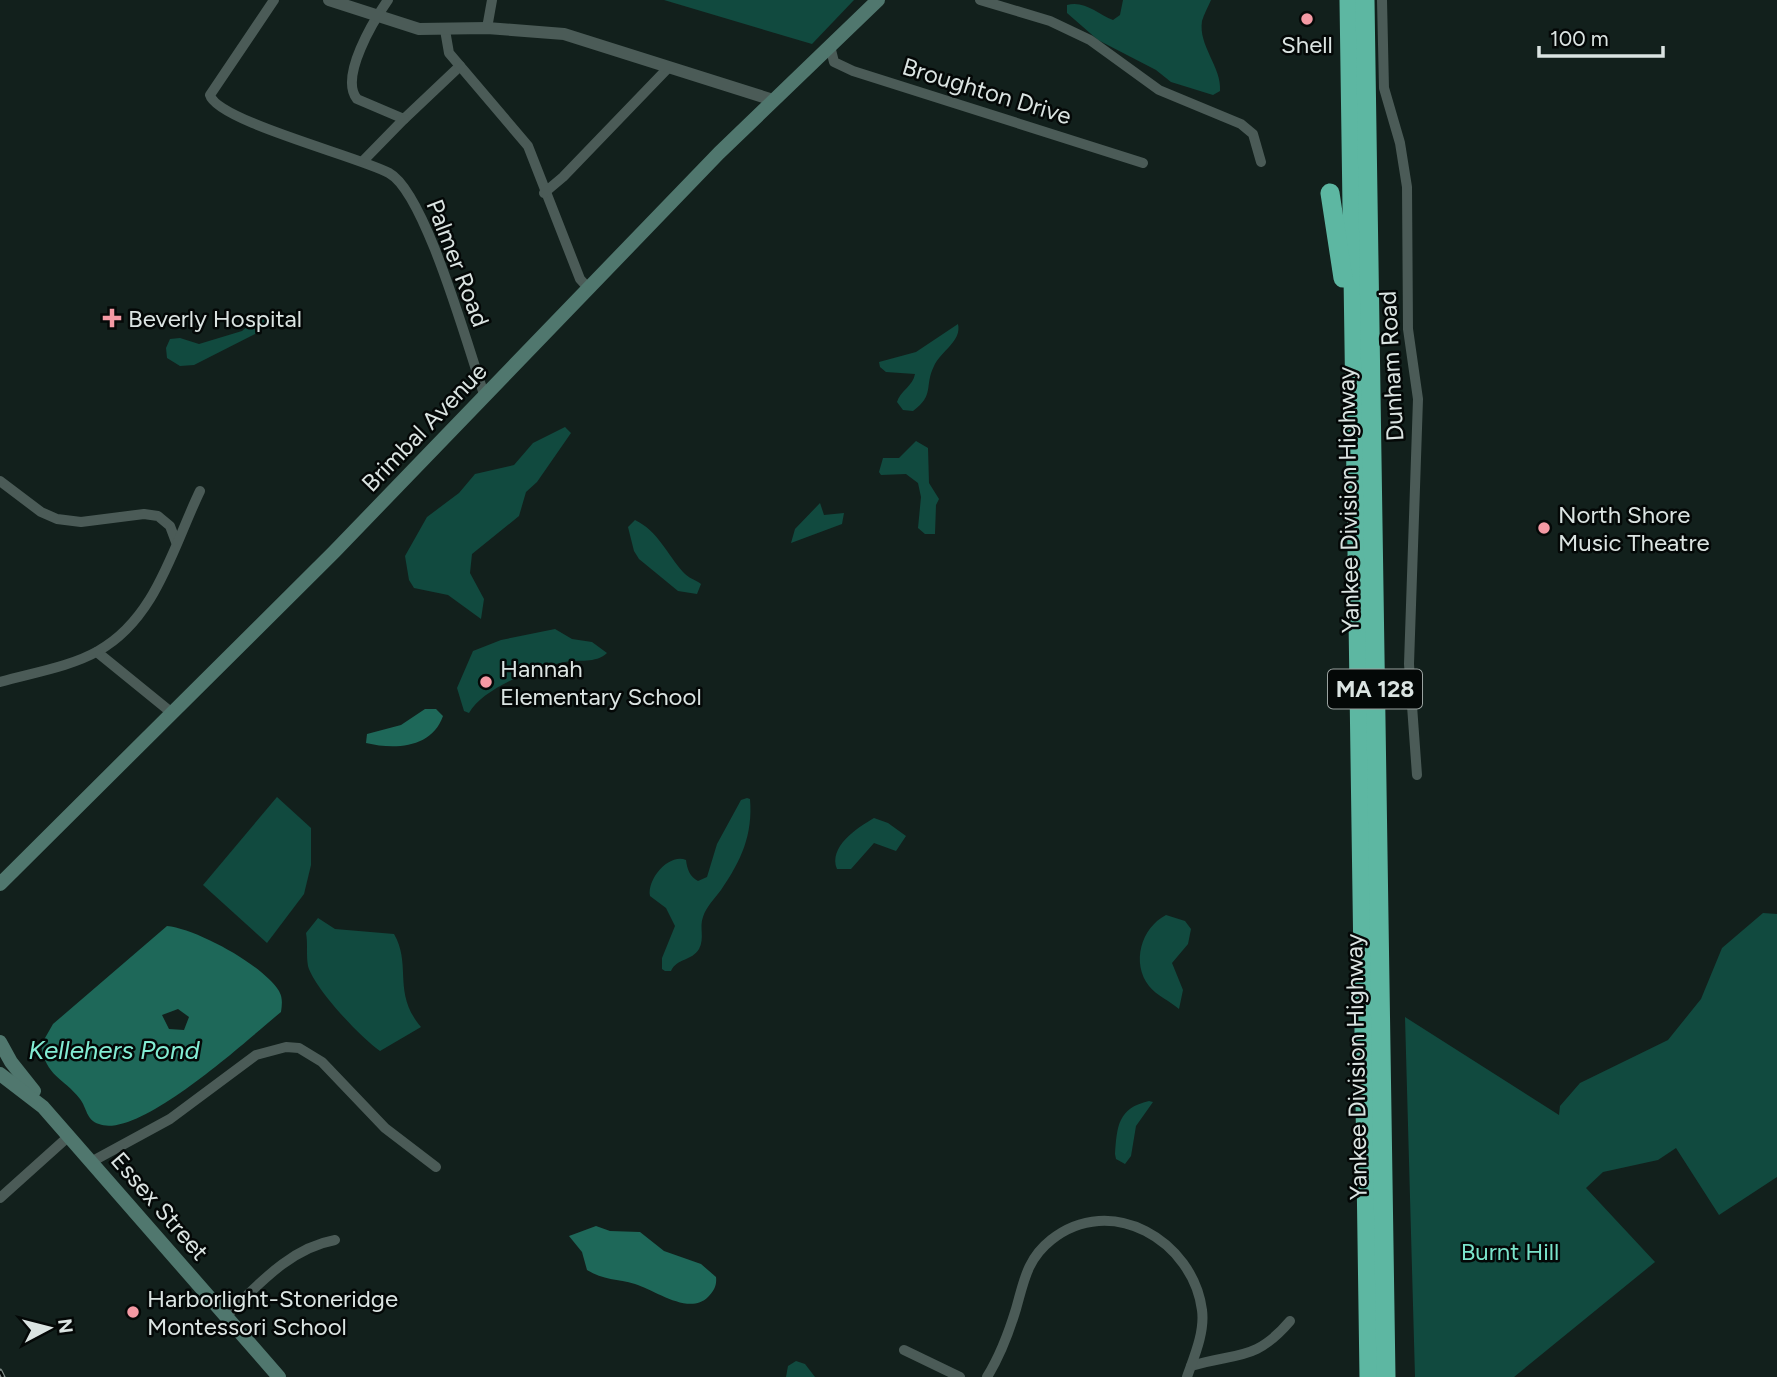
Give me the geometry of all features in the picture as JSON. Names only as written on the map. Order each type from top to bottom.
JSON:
[{"type":"highway","name":"Yankee Division Highway","points":[[1349,0],[1369,1377]]},
{"type":"highway","name":"Yankee Division Highway","points":[[1365,0],[1386,1377]]},
{"type":"highway","points":[[1330,193],[1354,362]]},
{"type":"main road","name":"Brimbal Avenue","points":[[0,884],[485,397],[773,100],[878,0]]},
{"type":"main road","points":[[0,1044],[42,1100],[43,1107]]},
{"type":"main road","name":"Essex Street","points":[[0,1074],[43,1107],[279,1377]]},
{"type":"street","name":"Palmer Road","points":[[274,0],[210,95],[212,101],[220,108],[263,127],[363,161],[404,183],[432,244],[485,397]]},
{"type":"street","points":[[329,0],[419,29],[487,28],[564,34],[773,100]]},
{"type":"street","points":[[388,0],[377,16],[359,55],[352,91],[363,102],[404,119]]},
{"type":"street","points":[[487,28],[492,0]]},
{"type":"street","points":[[980,0],[1050,21],[1090,40],[1158,90],[1241,124],[1253,134],[1261,162]]},
{"type":"street","name":"Dunham Road","points":[[1382,0],[1384,88],[1400,142],[1407,187],[1408,329],[1418,399],[1409,664],[1417,775]]},
{"type":"street","points":[[445,30],[447,49],[528,146],[544,193],[580,279],[589,289]]},
{"type":"street","name":"Broughton Drive","points":[[830,46],[834,62],[853,71],[1143,163]]},
{"type":"street","points":[[363,161],[460,66]]},
{"type":"street","points":[[544,193],[563,177],[669,67]]},
{"type":"street","points":[[0,481],[41,512],[57,519],[81,522],[144,514],[158,516],[170,526],[176,542]]},
{"type":"street","points":[[0,682],[97,652],[139,618],[172,558],[176,542],[200,491]]},
{"type":"street","points":[[97,652],[172,713]]},
{"type":"street","points":[[91,1161],[170,1119],[256,1055],[286,1047],[299,1048],[321,1062],[385,1128],[436,1167]]},
{"type":"street","points":[[0,1198],[69,1136]]},
{"type":"street","points":[[987,1377],[1004,1344],[1029,1264],[1052,1239],[1065,1232],[1080,1226],[1117,1221],[1136,1225],[1170,1246],[1195,1284],[1202,1311],[1201,1334],[1187,1377]]},
{"type":"street","points":[[226,1316],[271,1272],[315,1244],[335,1240]]},
{"type":"street","points":[[1191,1366],[1218,1358],[1248,1355],[1274,1339],[1290,1321]]},
{"type":"street","points":[[904,1350],[960,1377]]},
{"type":"green space","points":[[664,0],[854,0],[812,44]]},
{"type":"green space","points":[[1123,0],[1211,0],[1202,21],[1202,30],[1206,48],[1220,82],[1220,91],[1213,95],[1171,82],[1156,70],[1098,40],[1067,13],[1067,5],[1079,4],[1113,20],[1120,15]]},
{"type":"green space","points":[[272,314],[261,331],[194,365],[180,366],[167,358],[166,348],[170,339],[180,338],[199,344],[242,331],[261,315]]},
{"type":"green space","points":[[958,324],[957,336],[934,366],[924,400],[913,411],[903,410],[897,402],[915,374],[886,372],[879,362],[916,352]]},
{"type":"green space","points":[[565,427],[571,433],[537,482],[526,492],[519,516],[472,554],[470,573],[484,599],[481,619],[448,595],[414,588],[409,580],[405,556],[427,517],[459,493],[475,474],[514,465],[533,443]]},
{"type":"green space","points":[[916,441],[928,448],[929,483],[939,499],[936,505],[935,534],[925,534],[918,528],[921,497],[918,483],[906,474],[881,475],[879,472],[883,458],[899,458]]},
{"type":"green space","points":[[820,503],[824,515],[844,513],[842,524],[791,543],[795,529]]},
{"type":"green space","points":[[635,520],[650,530],[685,574],[701,584],[697,594],[678,591],[639,559],[634,551],[628,527]]},
{"type":"green space","points":[[555,629],[572,639],[592,642],[607,653],[597,659],[565,662],[526,674],[486,695],[469,713],[464,711],[457,688],[473,651],[501,640]]},
{"type":"green space","points":[[277,797],[311,828],[311,865],[304,894],[267,943],[203,885]]},
{"type":"green space","points":[[750,799],[750,824],[744,847],[728,879],[704,913],[699,949],[671,971],[665,971],[662,969],[662,958],[675,926],[666,908],[650,896],[652,882],[660,869],[679,859],[686,860],[689,872],[698,881],[707,877],[717,844],[741,800]]},
{"type":"green space","points":[[874,818],[888,823],[906,836],[896,851],[874,843],[851,869],[837,869],[835,861],[840,846],[852,833]]},
{"type":"green space","name":"Burnt Hill","points":[[1763,913],[1777,914],[1777,1177],[1719,1215],[1676,1148],[1658,1160],[1603,1172],[1586,1188],[1655,1262],[1514,1377],[1415,1377],[1405,1017],[1559,1115],[1560,1106],[1580,1083],[1668,1040],[1701,999],[1722,948]]},
{"type":"green space","points":[[1166,915],[1185,921],[1191,929],[1188,944],[1172,963],[1183,990],[1179,1009],[1152,990],[1141,967],[1141,947],[1145,937],[1150,928]]},
{"type":"green space","points":[[318,918],[335,929],[394,934],[402,957],[407,1002],[421,1027],[380,1051],[350,1024],[319,987],[308,966],[306,933]]},
{"type":"green space","points":[[1149,1101],[1153,1102],[1136,1126],[1131,1156],[1125,1164],[1116,1159],[1115,1154],[1118,1127],[1125,1113]]},
{"type":"green space","points":[[796,1361],[805,1364],[815,1377],[786,1377],[788,1366]]},
{"type":"water","points":[[425,709],[436,709],[443,716],[430,735],[400,746],[366,743],[367,734],[401,725]]},
{"type":"water","name":"Kellehers Pond","points":[[167,926],[211,941],[244,960],[271,981],[282,999],[281,1012],[193,1084],[140,1117],[117,1125],[99,1124],[92,1120],[80,1099],[47,1064],[41,1045],[53,1024]],"holes":[[[178,1009],[189,1017],[184,1030],[169,1029],[162,1015]]]},
{"type":"water","points":[[596,1226],[610,1231],[640,1232],[664,1251],[701,1264],[716,1277],[713,1290],[700,1302],[682,1303],[635,1284],[605,1278],[587,1270],[582,1252],[569,1236]]},
{"type":"railway","points":[[0,1371],[3,1377]]},
{"type":"place","name":"Shell","points":[[1307,19]]},
{"type":"place","name":"Beverly Hospital","points":[[112,318]]},
{"type":"place","name":"North Shore Music Theatre","points":[[1544,528]]},
{"type":"place","name":"Hannah Elementary School","points":[[486,682]]},
{"type":"place","name":"Harborlight-Stoneridge Montessori School","points":[[133,1312]]}]
